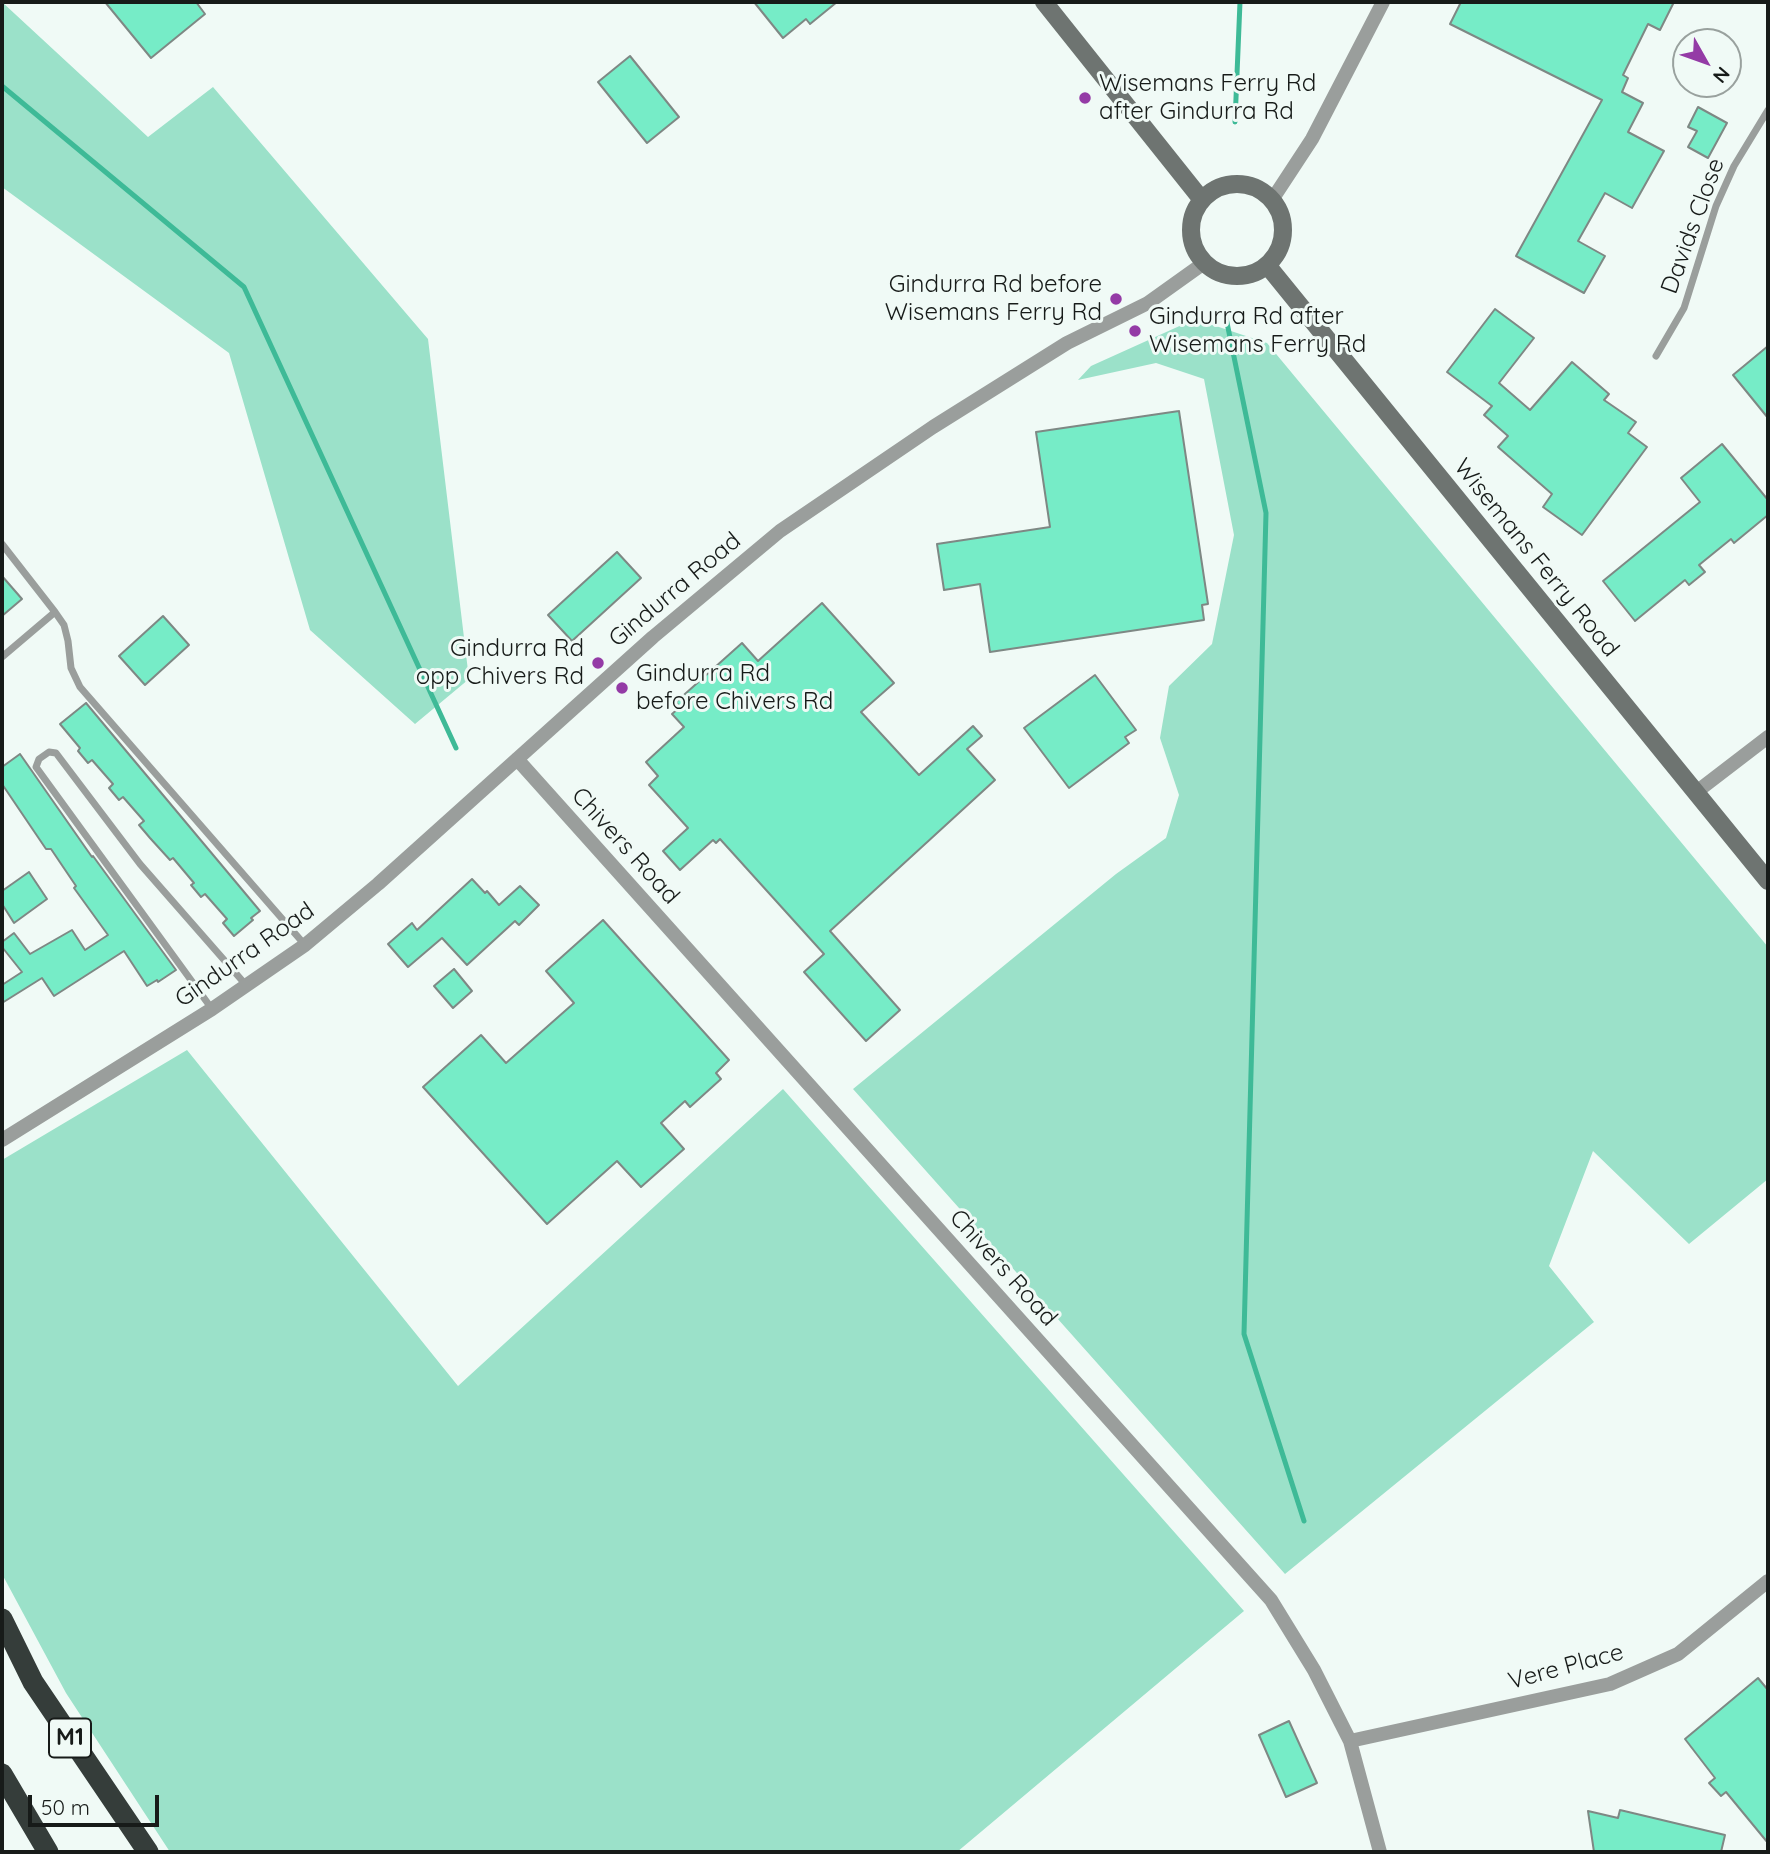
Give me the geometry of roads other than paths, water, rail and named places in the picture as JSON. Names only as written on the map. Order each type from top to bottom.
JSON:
[{"type":"highway","name":"M1","points":[[2,1619],[33,1682],[148,1852]]},
{"type":"highway","points":[[2,1774],[48,1852]]},
{"type":"main road","points":[[1044,2],[1202,200]]},
{"type":"main road","points":[[1236,184],[1250,186],[1272,200],[1280,212],[1282,233],[1276,254],[1267,265],[1242,276],[1215,271],[1204,263],[1196,252],[1191,225],[1202,200],[1212,191],[1236,184]]},
{"type":"main road","name":"Wisemans Ferry Road","points":[[1267,265],[1768,881]]},
{"type":"street","points":[[1272,200],[1312,139],[1383,2]]},
{"type":"street","name":"Gindurra Road","points":[[2,1140],[212,1009],[305,945],[653,637],[780,531],[933,427],[1067,343],[1148,303],[1204,263]]},
{"type":"street","points":[[1695,793],[1768,737]]},
{"type":"street","name":"Chivers Road","points":[[517,759],[1271,1601],[1314,1670],[1350,1741],[1380,1852]]},
{"type":"street","name":"Vere Place","points":[[1350,1741],[1610,1684],[1678,1654],[1768,1581]]},
{"type":"lane","name":"Davids Close","points":[[1656,356],[1684,308],[1716,206],[1734,166],[1768,110]]},
{"type":"lane","points":[[2,544],[64,625],[71,668],[80,687],[305,945]]},
{"type":"lane","points":[[2,657],[55,612]]},
{"type":"lane","points":[[212,1009],[36,767],[39,759],[49,752],[56,753],[140,864],[246,985]]},
{"type":"waterway","points":[[1235,122],[1240,2]]},
{"type":"waterway","points":[[2,86],[244,287],[456,748]]},
{"type":"waterway","points":[[1225,313],[1266,513],[1244,1334],[1304,1521]]},
{"type":"place","name":"Wisemans Ferry Rd after Gindurra Rd","points":[[1085,98]]},
{"type":"place","name":"Gindurra Rd before Wisemans Ferry Rd","points":[[1116,299]]},
{"type":"place","name":"Gindurra Rd after Wisemans Ferry Rd","points":[[1135,331]]},
{"type":"place","name":"Gindurra Rd opp Chivers Rd","points":[[598,663]]},
{"type":"place","name":"Gindurra Rd before Chivers Rd","points":[[622,688]]}]
